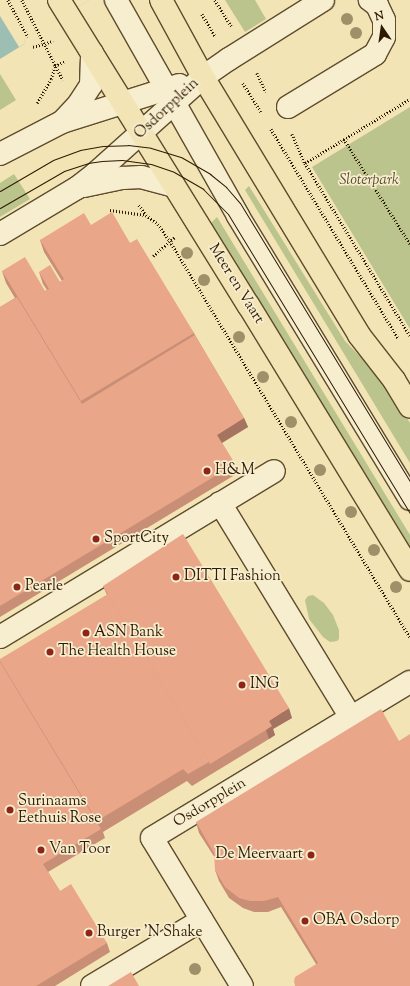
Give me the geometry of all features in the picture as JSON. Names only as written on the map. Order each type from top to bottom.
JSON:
[{"type":"main road","points":[[161,0],[203,77],[359,335],[394,380],[410,407]]},
{"type":"main road","name":"Meer en Vaart","points":[[63,7],[410,570]]},
{"type":"street","points":[[116,0],[238,216],[410,499]]},
{"type":"street","name":"Osdorpplein","points":[[0,154],[62,122],[123,103],[170,96],[203,77],[323,0]]},
{"type":"street","points":[[288,107],[375,54],[384,37],[384,20],[377,6],[370,0]]},
{"type":"street","name":"Osdorpplein","points":[[62,122],[78,105],[91,85],[92,53]]},
{"type":"street","name":"Osdorpplein","points":[[0,234],[77,188],[142,134],[170,96]]},
{"type":"street","name":"Osdorpplein","points":[[77,188],[123,178],[141,177],[174,186]]},
{"type":"street","points":[[0,637],[274,471]]},
{"type":"street","points":[[220,503],[351,718]]},
{"type":"street","name":"Osdorpplein","points":[[242,986],[152,838],[410,682]]},
{"type":"street","points":[[92,986],[202,920]]},
{"type":"path","points":[[8,0],[28,37]]},
{"type":"path","points":[[22,0],[38,31]]},
{"type":"path","points":[[215,0],[262,114]]},
{"type":"path","points":[[200,11],[237,54],[253,62],[260,82],[267,94]]},
{"type":"path","points":[[305,163],[410,99]]},
{"type":"path","points":[[270,127],[399,340]]},
{"type":"path","points":[[289,128],[305,163],[410,336]]},
{"type":"path","points":[[344,139],[410,244]]},
{"type":"path","points":[[123,178],[146,215],[158,224],[170,241],[410,638]]},
{"type":"green space","points":[[225,0],[255,0],[266,19],[245,32]]},
{"type":"green space","points":[[0,74],[16,100],[0,110]]},
{"type":"green space","name":"Sloterpark","points":[[410,107],[410,329],[312,167]]},
{"type":"green space","points":[[14,174],[30,199],[0,217],[0,183]]},
{"type":"green space","points":[[249,186],[345,341],[386,383],[410,423],[410,463],[245,190]]},
{"type":"green space","points":[[217,217],[410,535],[410,554],[209,225]]},
{"type":"green space","points":[[313,595],[324,603],[333,615],[339,630],[339,639],[337,641],[330,642],[323,637],[309,619],[305,600],[308,596]]},
{"type":"water","points":[[0,0],[89,0],[28,37],[24,40],[26,43],[0,59]]},
{"type":"pier","points":[[0,0],[89,0],[24,40],[26,43],[19,47],[0,16]]},
{"type":"building","points":[[112,212],[130,243],[137,239],[194,333],[81,401],[2,271],[25,257],[45,291],[49,289],[39,272],[50,265],[60,282],[64,279],[40,240],[84,213],[91,225]]},
{"type":"building","points":[[17,297],[82,404],[195,335],[244,418],[217,435],[235,464],[0,606],[0,307]]},
{"type":"building","points":[[183,534],[289,708],[269,721],[272,726],[210,764],[103,586]]},
{"type":"building","points":[[108,594],[209,762],[188,774],[183,769],[97,821],[0,659]]},
{"type":"building","points":[[0,662],[101,829],[43,864],[60,891],[71,884],[107,943],[36,986],[0,986]]},
{"type":"building","name":"De Meervaart","points":[[381,709],[399,741],[410,734],[410,986],[295,986],[295,977],[318,963],[278,897],[264,901],[250,901],[239,898],[225,887],[215,870],[214,853],[196,822]]},
{"type":"building","points":[[131,972],[139,986],[108,986]]},
{"type":"tram line","points":[[0,191],[53,160],[80,150],[103,146],[128,145],[151,148],[181,157],[210,174],[226,187],[240,203],[410,482]]},
{"type":"tram line","points":[[0,208],[64,171],[88,163],[102,161],[122,160],[151,164],[174,172],[203,189],[228,214],[410,513]]},
{"type":"place","name":"H&M","points":[[207,471]]},
{"type":"place","name":"SportCity","points":[[96,539]]},
{"type":"place","name":"DITTI Fashion","points":[[176,577]]},
{"type":"place","name":"Pearle","points":[[17,587]]},
{"type":"place","name":"ASN Bank","points":[[86,633]]},
{"type":"place","name":"The Health House","points":[[50,652]]},
{"type":"place","name":"ING","points":[[242,685]]},
{"type":"place","name":"Surinaams Eethuis Rose","points":[[10,810]]},
{"type":"place","name":"Van Toor","points":[[41,850]]},
{"type":"place","name":"De Meervaart","points":[[311,855]]},
{"type":"place","name":"OBA Osdorp","points":[[305,921]]},
{"type":"place","name":"Burger 'N Shake","points":[[89,933]]}]
